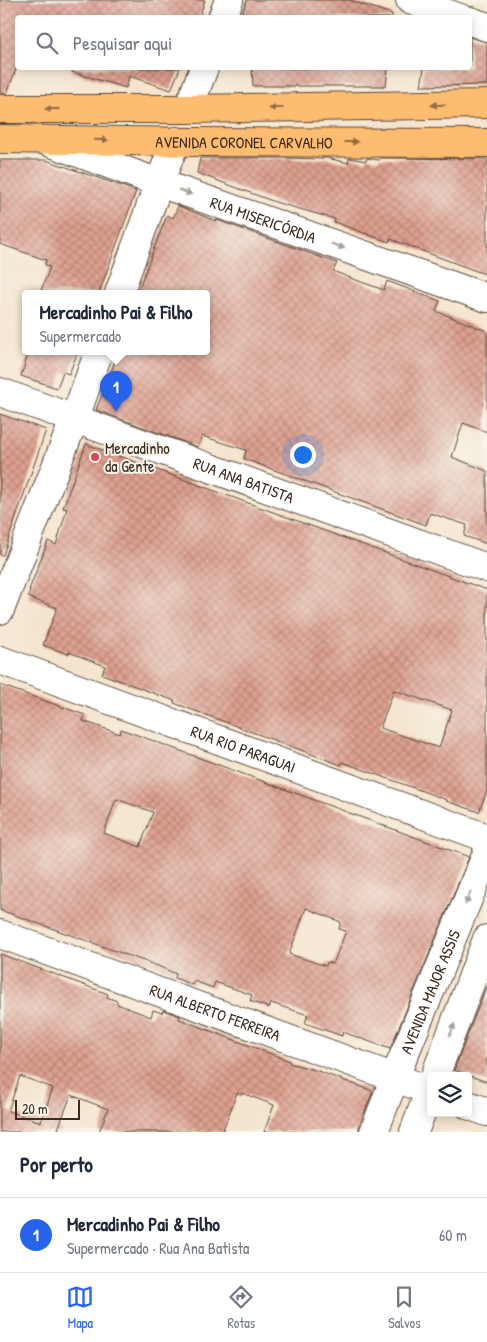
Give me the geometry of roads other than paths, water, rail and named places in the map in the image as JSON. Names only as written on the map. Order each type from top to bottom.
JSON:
[{"type":"main road","name":"AVENIDA CORONEL CARVALHO","points":[[0,108],[188,109],[487,104]]},
{"type":"main road","name":"AVENIDA CORONEL CARVALHO","points":[[0,139],[487,143]]},
{"type":"street","points":[[223,15],[229,0]]},
{"type":"street","points":[[410,0],[452,15]]},
{"type":"street","points":[[472,22],[487,27]]},
{"type":"street","points":[[188,109],[203,70]]},
{"type":"street","name":"RUA MISERICÓRDIA","points":[[40,139],[159,183],[487,298]]},
{"type":"street","points":[[120,290],[176,141]]},
{"type":"street","points":[[0,610],[98,355]]},
{"type":"street","name":"RUA ANA BATISTA","points":[[0,392],[487,568]]},
{"type":"street","name":"RUA RIO PARAGUAI","points":[[0,660],[487,838]]},
{"type":"street","name":"AVENIDA MAJOR ASSIS","points":[[374,1132],[487,853]]},
{"type":"street","name":"RUA ALBERTO FERREIRA","points":[[0,934],[395,1077],[427,1085]]},
{"type":"street","name":"AVENIDA MAJOR ASSIS","points":[[437,1072],[487,939]]},
{"type":"street","name":"AVENIDA MAJOR ASSIS","points":[[414,1132],[427,1099]]},
{"type":"street","points":[[472,1106],[487,1112]]},
{"type":"place","name":"Mercadinho Pai & Filho","points":[[116,412]]},
{"type":"place","name":"Mercadinho da Gente","points":[[95,457]]}]
